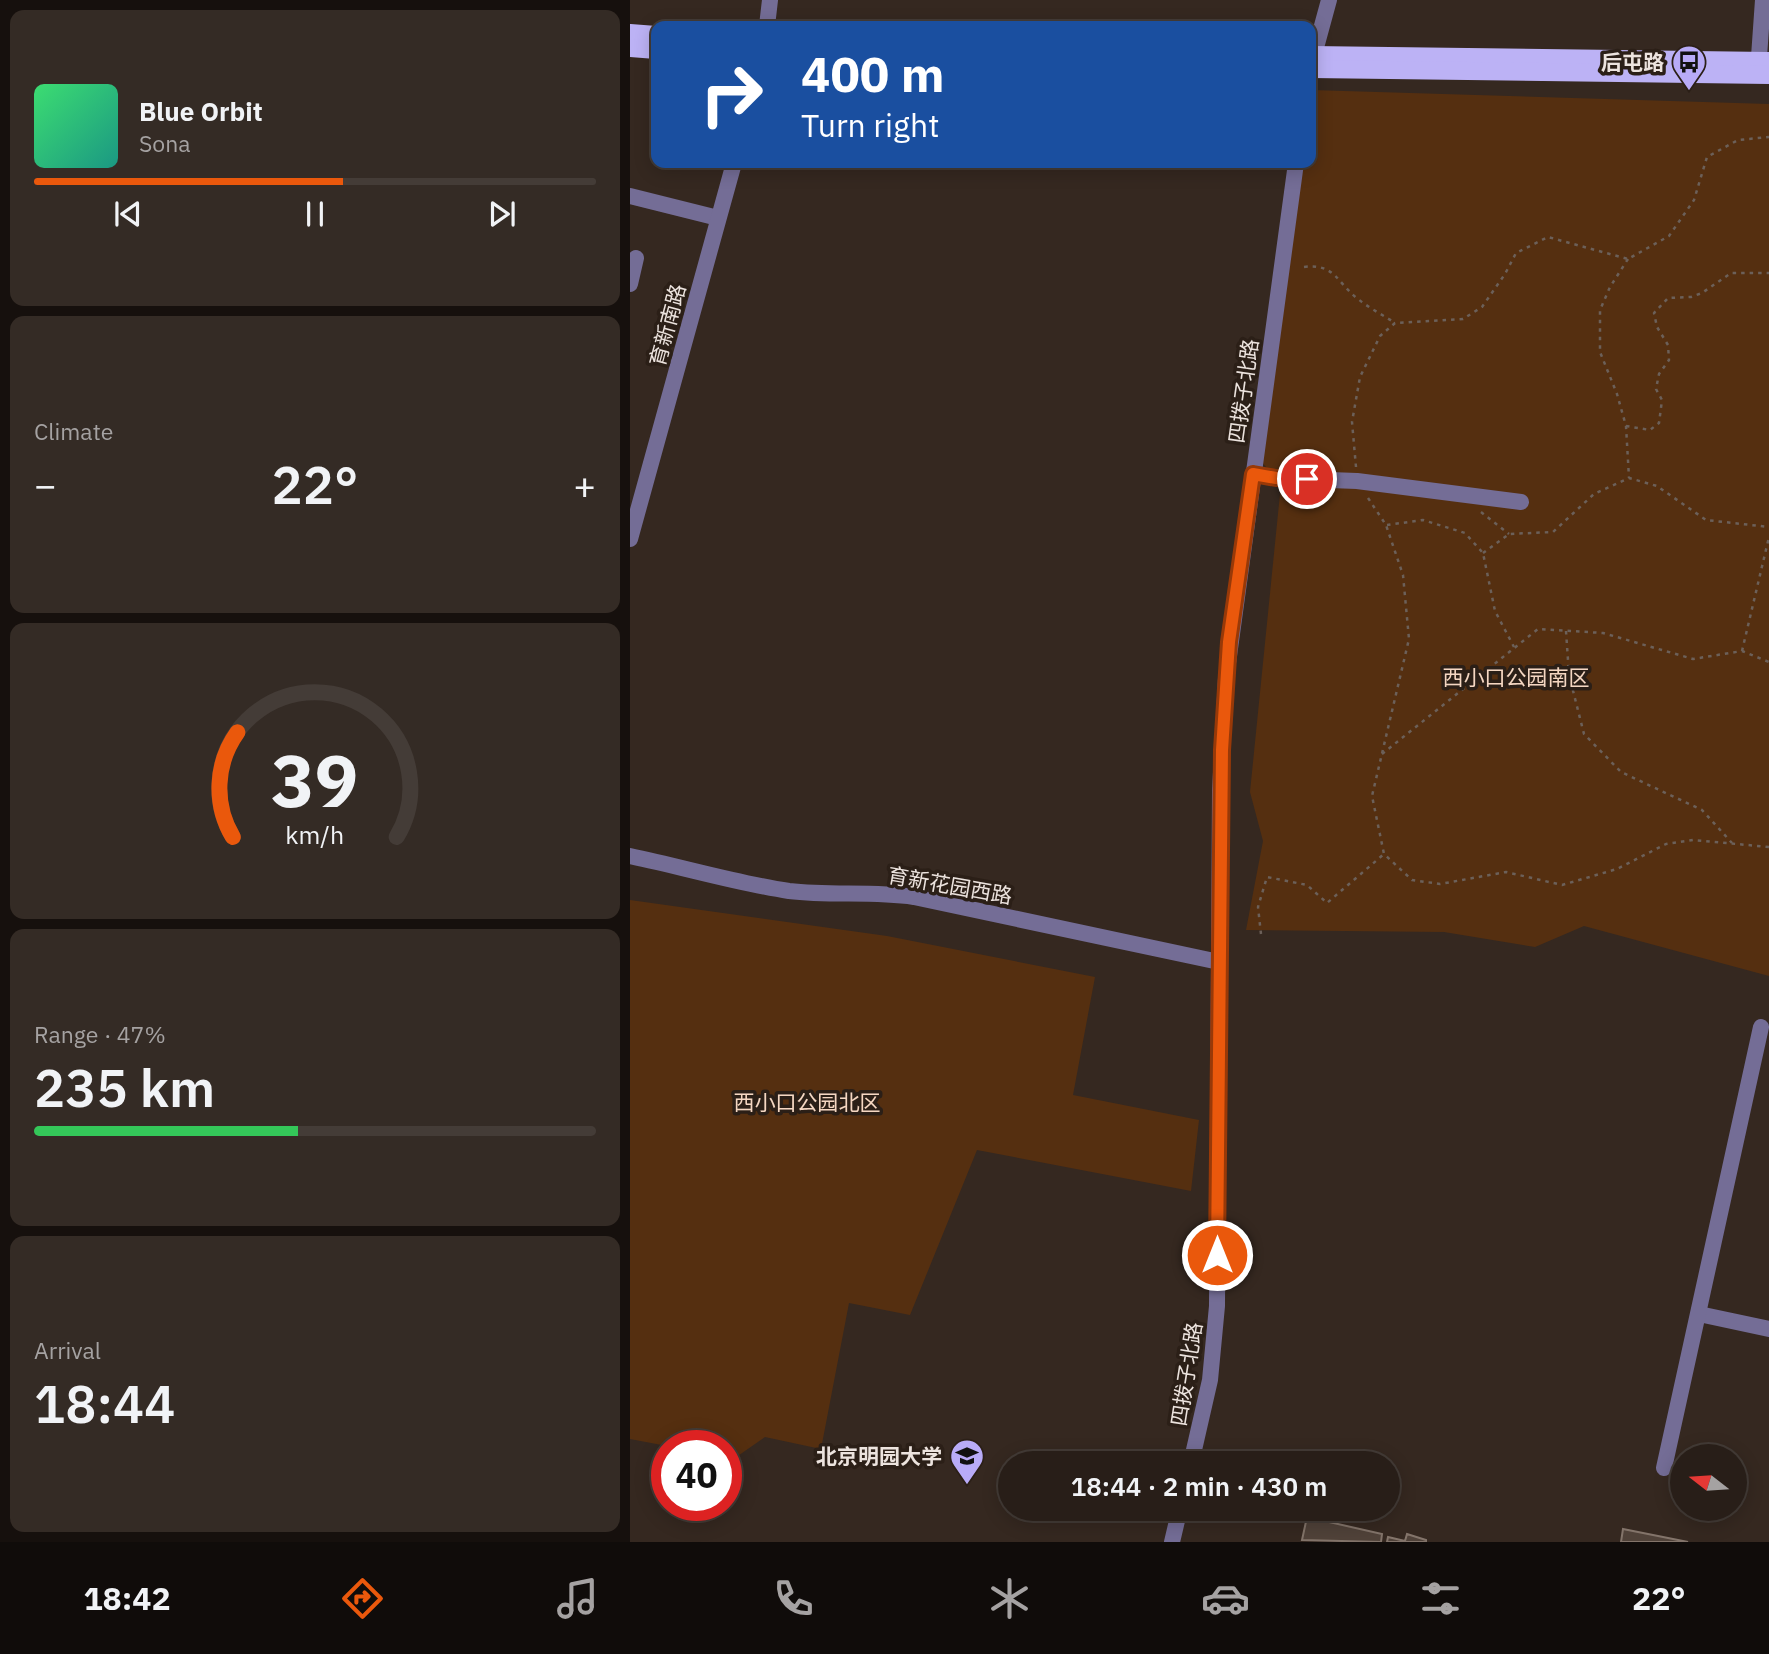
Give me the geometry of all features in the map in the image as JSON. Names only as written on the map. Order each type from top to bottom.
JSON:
[{"type":"main road","points":[[630,33],[651,35]]},
{"type":"main road","points":[[630,48],[651,50]]},
{"type":"main road","points":[[1316,62],[1763,68]]},
{"type":"street","points":[[768,21],[770,0]]},
{"type":"street","points":[[1316,47],[1329,0]]},
{"type":"street","points":[[1763,0],[1763,68]]},
{"type":"street","name":"育新南路","points":[[630,539],[733,168]]},
{"type":"street","name":"四拨子北路","points":[[1194,1451],[1210,1380],[1217,1306],[1220,791],[1226,678],[1295,168]]},
{"type":"street","points":[[630,196],[718,218]]},
{"type":"street","points":[[630,284],[636,258]]},
{"type":"street","points":[[1253,474],[1276,478],[1357,481],[1521,502]]},
{"type":"street","name":"育新花园西路","points":[[630,856],[788,890],[914,897],[1219,962]]},
{"type":"street","points":[[1664,1468],[1761,1027]]},
{"type":"street","points":[[1699,1314],[1769,1329]]},
{"type":"street","points":[[1172,1542],[1177,1521]]},
{"type":"path","points":[[1629,478],[1626,426],[1617,394],[1600,352],[1600,310],[1610,287],[1628,259],[1669,236],[1694,200],[1707,157],[1738,141],[1769,137]]},
{"type":"path","points":[[1304,267],[1317,265],[1329,270],[1357,299],[1395,323],[1463,318],[1482,307],[1506,274],[1516,253],[1548,237],[1628,259]]},
{"type":"path","points":[[1626,426],[1650,430],[1659,423],[1662,400],[1656,389],[1659,374],[1669,360],[1668,345],[1657,327],[1654,313],[1668,298],[1691,297],[1702,293],[1731,273],[1769,273]]},
{"type":"path","points":[[1395,323],[1380,336],[1360,377],[1352,422],[1357,481],[1386,525],[1403,575],[1409,639],[1371,796],[1384,853],[1412,880],[1440,884],[1506,872],[1562,885],[1617,869],[1666,844],[1693,840],[1769,847]]},
{"type":"path","points":[[1483,553],[1509,534],[1553,532],[1594,494],[1629,478],[1657,486],[1706,520],[1769,527]]},
{"type":"path","points":[[1476,496],[1478,509],[1509,534]]},
{"type":"path","points":[[1386,525],[1423,520],[1465,533],[1483,553],[1495,611],[1514,646]]},
{"type":"path","points":[[1742,651],[1769,537]]},
{"type":"path","points":[[1381,755],[1538,629],[1603,633],[1693,659],[1742,651],[1769,662]]},
{"type":"path","points":[[1566,631],[1569,675],[1584,733],[1621,772],[1702,810],[1732,843]]},
{"type":"path","points":[[1261,934],[1258,907],[1267,877],[1307,885],[1327,903],[1384,853]]},
{"type":"green space","name":"西小口公园南区","points":[[1316,90],[1769,104],[1769,976],[1584,926],[1535,947],[1444,932],[1246,930],[1263,841],[1250,792],[1281,484],[1259,459],[1297,168],[1316,168]]},
{"type":"green space","name":"西小口公园北区","points":[[630,900],[887,936],[1095,977],[1073,1095],[1199,1120],[1191,1191],[977,1150],[910,1315],[849,1303],[821,1449],[765,1437],[742,1453],[742,1430],[651,1430],[651,1443],[630,1439]]},
{"type":"building","points":[[1306,1521],[1325,1521],[1382,1534],[1381,1542],[1302,1540]]},
{"type":"building","points":[[1623,1529],[1688,1542],[1621,1542]]},
{"type":"building","points":[[1407,1534],[1426,1542],[1387,1542],[1388,1537],[1405,1541]]},
{"type":"place","name":"后屯路","points":[[1689,92]]},
{"type":"place","name":"北京明园大学","points":[[967,1486]]},
{"type":"route","points":[[1217,1255],[1220,791],[1229,642],[1253,474],[1307,479]]}]
